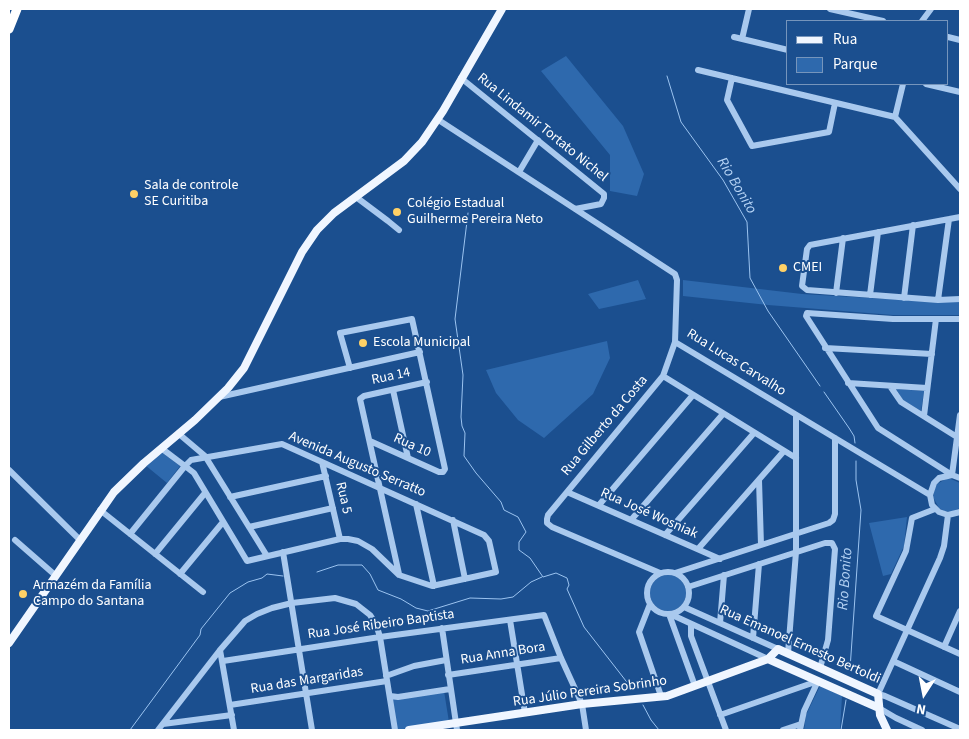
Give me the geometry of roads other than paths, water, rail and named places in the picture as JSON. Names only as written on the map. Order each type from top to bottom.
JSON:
[{"type":"highway","points":[[9,13],[11,9]]},
{"type":"highway","points":[[9,29],[17,9]]},
{"type":"main road","points":[[9,643],[100,510],[123,482],[179,434],[219,397],[235,379],[252,354],[306,244],[328,218],[411,155],[438,120],[502,9]]},
{"type":"main road","points":[[768,658],[778,649]]},
{"type":"main road","name":"Rua Emanoel Ernesto Bertoldi","points":[[778,649],[878,694]]},
{"type":"main road","points":[[753,664],[756,658],[755,653]]},
{"type":"main road","points":[[783,665],[788,661],[788,654]]},
{"type":"main road","name":"Rua Emanoel Ernesto Bertoldi","points":[[768,658],[879,708]]},
{"type":"main road","name":"Rua Júlio Pereira Sobrinho","points":[[409,730],[456,727],[525,712],[662,696],[695,686],[768,658]]},
{"type":"main road","points":[[878,694],[879,708],[887,730]]},
{"type":"street","points":[[742,39],[749,9]]},
{"type":"street","points":[[830,9],[879,20]]},
{"type":"street","points":[[923,20],[931,9]]},
{"type":"street","points":[[734,37],[786,50]]},
{"type":"street","points":[[698,70],[894,117],[960,190]]},
{"type":"street","name":"Rua Lindamir Tortato Nichel","points":[[461,78],[600,190],[604,198],[603,202],[599,205],[575,209]]},
{"type":"street","points":[[732,78],[727,100],[752,146],[829,132],[835,103]]},
{"type":"street","points":[[894,117],[902,85]]},
{"type":"street","points":[[930,85],[960,92]]},
{"type":"street","name":"Rua Lucas Carvalho","points":[[438,120],[675,274],[677,280],[675,342],[930,495]]},
{"type":"street","points":[[519,172],[538,140]]},
{"type":"street","points":[[356,197],[399,230]]},
{"type":"street","points":[[960,217],[808,246],[802,286],[804,289],[904,298],[960,299]]},
{"type":"street","points":[[938,300],[949,219]]},
{"type":"street","points":[[904,298],[913,225]]},
{"type":"street","points":[[870,295],[878,232]]},
{"type":"street","points":[[836,292],[843,238]]},
{"type":"street","points":[[960,319],[893,319],[807,313],[806,319],[878,428],[952,475],[960,478]]},
{"type":"street","points":[[350,368],[340,333],[412,319],[427,382]]},
{"type":"street","points":[[924,416],[936,319]]},
{"type":"street","name":"Rua Gilberto da Costa","points":[[660,574],[552,527],[547,521],[548,515],[663,376],[675,342]]},
{"type":"street","points":[[825,348],[932,354]]},
{"type":"street","points":[[219,397],[420,352]]},
{"type":"street","points":[[663,376],[796,458]]},
{"type":"street","points":[[235,379],[241,392]]},
{"type":"street","name":"Rua 14","points":[[370,441],[361,397],[427,382]]},
{"type":"street","name":"Rua 10","points":[[370,441],[439,472],[444,471],[446,466],[427,382]]},
{"type":"street","points":[[848,383],[927,388]]},
{"type":"street","points":[[890,386],[901,402],[958,441]]},
{"type":"street","points":[[393,390],[408,458]]},
{"type":"street","points":[[598,505],[693,395]]},
{"type":"street","points":[[631,520],[723,414]]},
{"type":"street","points":[[788,654],[797,533],[796,415]]},
{"type":"street","points":[[952,475],[960,415]]},
{"type":"street","points":[[665,535],[754,432]]},
{"type":"street","points":[[179,434],[206,456],[267,556]]},
{"type":"street","points":[[675,573],[685,581],[688,587],[688,601],[680,610],[669,614],[658,611],[650,604],[648,598],[648,586],[655,576],[670,572],[675,573],[720,559],[833,520],[835,514],[835,438]]},
{"type":"street","points":[[370,441],[399,576]]},
{"type":"street","name":"Avenida Augusto Serratto","points":[[184,466],[191,460],[206,456],[282,444],[487,536],[496,572],[465,579]]},
{"type":"street","points":[[161,448],[194,473],[247,561],[340,539],[353,540],[367,545],[399,576],[434,586],[465,579],[453,520]]},
{"type":"street","points":[[698,549],[784,451]]},
{"type":"street","name":"Rua 5","points":[[322,462],[340,539]]},
{"type":"street","points":[[130,534],[184,466]]},
{"type":"street","points":[[9,470],[80,540]]},
{"type":"street","points":[[952,475],[934,482],[930,500],[939,512],[960,520]]},
{"type":"street","points":[[230,497],[326,476]]},
{"type":"street","points":[[759,480],[761,545]]},
{"type":"street","name":"Rua José Wosniak","points":[[568,492],[720,559]]},
{"type":"street","points":[[155,554],[205,493]]},
{"type":"street","points":[[416,504],[434,586]]},
{"type":"street","points":[[249,527],[333,508]]},
{"type":"street","points":[[935,509],[912,518],[906,551],[876,616],[960,654]]},
{"type":"street","points":[[100,510],[203,592]]},
{"type":"street","points":[[950,515],[960,512]]},
{"type":"street","points":[[878,694],[942,552],[950,515]]},
{"type":"street","points":[[180,574],[223,522]]},
{"type":"street","points":[[14,540],[55,576]]},
{"type":"street","points":[[688,587],[825,543],[832,543],[835,549],[828,640],[820,668]]},
{"type":"street","points":[[283,552],[312,730]]},
{"type":"street","points":[[753,638],[759,564]]},
{"type":"street","points":[[720,623],[724,575]]},
{"type":"street","points":[[158,730],[245,621],[264,610],[292,603],[336,598],[350,601],[370,615],[376,624],[380,637],[395,730]]},
{"type":"street","points":[[650,604],[638,632],[662,696]]},
{"type":"street","name":"Rua Emanoel Ernesto Bertoldi","points":[[684,606],[778,649]]},
{"type":"street","points":[[944,647],[960,611]]},
{"type":"street","points":[[669,614],[695,686]]},
{"type":"street","name":"Rua Emanoel Ernesto Bertoldi","points":[[669,614],[768,658]]},
{"type":"street","name":"Rua José Ribeiro Baptista","points":[[223,661],[442,628],[544,615],[561,658]]},
{"type":"street","points":[[510,620],[525,712]]},
{"type":"street","points":[[691,624],[691,636],[726,730]]},
{"type":"street","points":[[442,628],[456,727]]},
{"type":"street","points":[[220,650],[234,730]]},
{"type":"street","points":[[561,658],[582,704],[586,730]]},
{"type":"street","name":"Rua Anna Bora","points":[[448,675],[561,658]]},
{"type":"street","name":"Rua das Margaridas","points":[[230,705],[306,694],[387,679],[414,666],[446,660]]},
{"type":"street","points":[[893,661],[960,692]]},
{"type":"street","points":[[720,716],[818,681]]},
{"type":"street","points":[[782,730],[801,727],[804,711],[818,681]]},
{"type":"street","points":[[390,696],[398,697],[450,689]]},
{"type":"street","name":"Rua Emanoel Ernesto Bertoldi","points":[[878,694],[960,729]]},
{"type":"street","name":"Rua Emanoel Ernesto Bertoldi","points":[[879,708],[922,730]]},
{"type":"street","points":[[163,724],[232,715]]},
{"type":"waterway","name":"Rio Bonito","points":[[667,76],[681,122],[723,180],[747,222],[750,278],[768,311],[820,386]]},
{"type":"waterway","points":[[468,213],[455,319],[463,375],[461,417],[465,433],[464,456],[501,502],[504,510],[518,517],[526,532],[519,542],[519,550],[530,558],[543,577],[556,573],[567,578],[569,585],[567,589],[584,627],[633,690]]},
{"type":"waterway","name":"Rio Bonito","points":[[824,392],[854,436],[855,443]]},
{"type":"waterway","name":"Rio Bonito","points":[[850,669],[861,510],[856,480],[856,461]]},
{"type":"waterway","points":[[317,572],[338,565],[362,565],[370,574],[378,590],[401,599],[416,608],[428,611],[470,598],[501,599],[513,597],[531,582],[542,577]]},
{"type":"waterway","points":[[130,730],[200,635],[201,629],[230,593],[248,582],[262,578],[267,574],[283,576]]},
{"type":"waterway","name":"Rio Bonito","points":[[841,730],[846,700]]},
{"type":"waterway","points":[[643,705],[659,730]]},
{"type":"place","name":"Sala de controle SE Curitiba","points":[[134,194]]},
{"type":"place","name":"Colégio Estadual Guilherme Pereira Neto","points":[[397,212]]},
{"type":"place","name":"CMEI","points":[[783,268]]},
{"type":"place","name":"Escola Municipal","points":[[363,343]]},
{"type":"place","name":"Armazém da Família Campo do Santana","points":[[23,594]]}]
